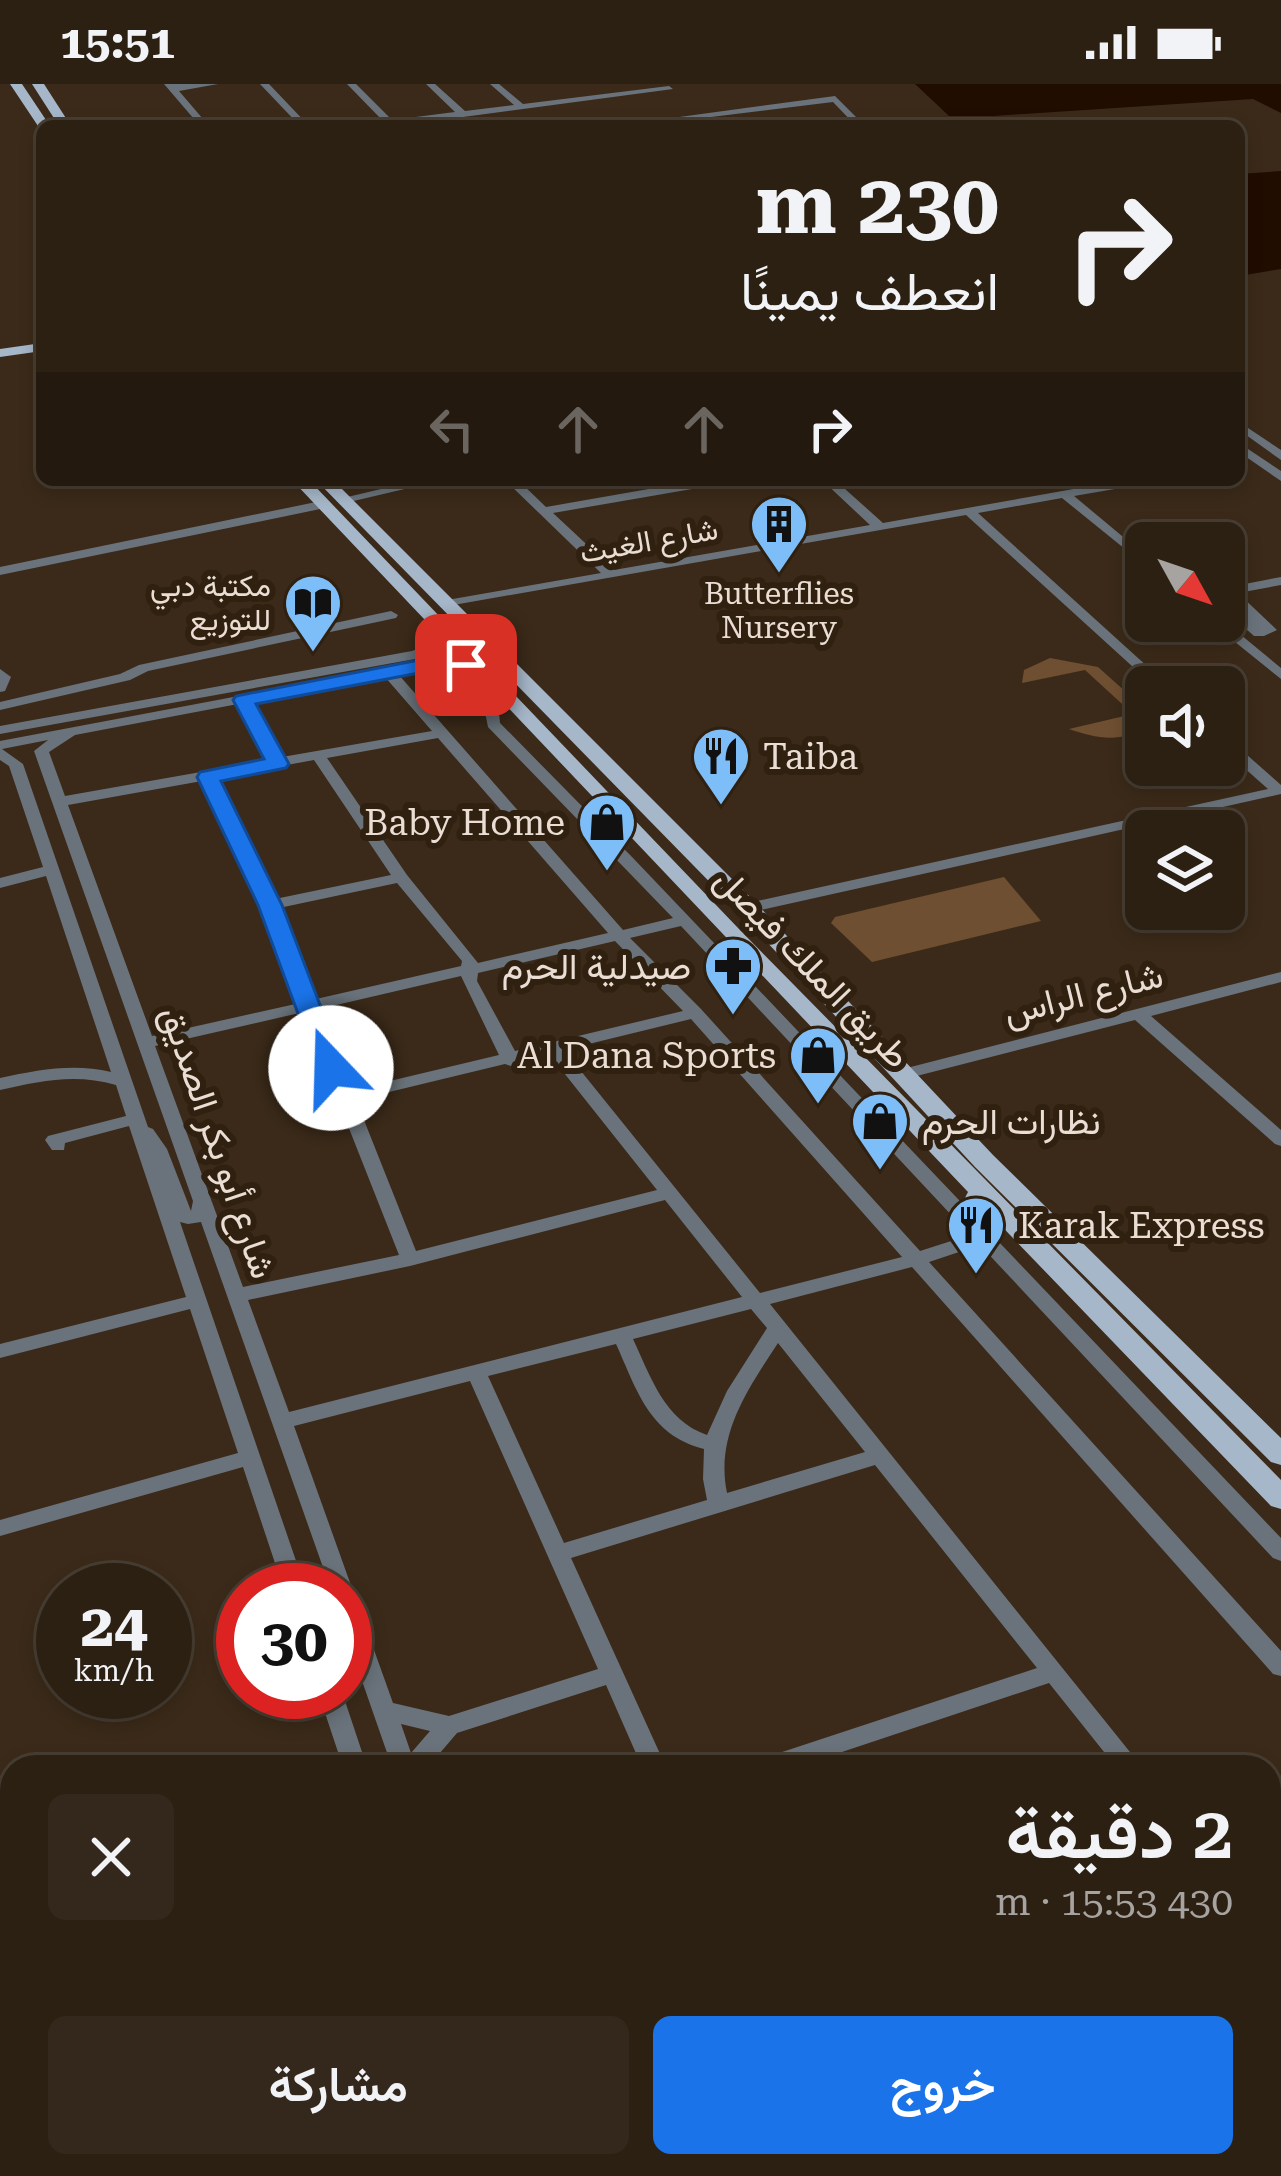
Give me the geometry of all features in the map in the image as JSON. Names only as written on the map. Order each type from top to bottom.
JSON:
[{"type":"main road","points":[[16,84],[40,120]]},
{"type":"main road","points":[[38,84],[61,120]]},
{"type":"main road","points":[[5,350],[36,346]]},
{"type":"main road","name":"طريق الملك فيصل","points":[[309,486],[447,604],[748,908],[901,1075],[1281,1455]]},
{"type":"main road","name":"طريق الملك فيصل","points":[[326,486],[333,502],[476,667],[1281,1498]]},
{"type":"main road","points":[[731,934],[782,975],[881,1075],[901,1075]]},
{"type":"main road","points":[[973,1230],[981,1192]]},
{"type":"street","points":[[171,86],[214,84]]},
{"type":"street","points":[[264,84],[298,120]]},
{"type":"street","points":[[352,85],[365,84]]},
{"type":"street","points":[[430,84],[461,112],[456,115]]},
{"type":"street","points":[[494,84],[520,107]]},
{"type":"street","points":[[579,84],[597,98]]},
{"type":"street","points":[[352,85],[387,120]]},
{"type":"street","points":[[171,86],[200,120]]},
{"type":"street","points":[[415,120],[666,86],[681,98]]},
{"type":"street","points":[[662,120],[835,99],[855,120]]},
{"type":"street","points":[[456,115],[462,120]]},
{"type":"street","points":[[1245,429],[1281,456]]},
{"type":"street","points":[[1245,451],[1281,478]]},
{"type":"street","points":[[1245,462],[1257,460]]},
{"type":"street","points":[[0,571],[409,486]]},
{"type":"street","points":[[517,486],[611,575]]},
{"type":"street","points":[[542,511],[669,486]]},
{"type":"street","points":[[835,486],[880,527]]},
{"type":"street","name":"شارع الغيث","points":[[447,604],[1110,486]]},
{"type":"street","points":[[1064,494],[1125,545]]},
{"type":"street","points":[[968,511],[1140,666]]},
{"type":"street","points":[[1246,610],[1250,609],[1228,592],[1281,579]]},
{"type":"street","points":[[0,706],[69,695],[144,668],[391,615]]},
{"type":"street","points":[[0,730],[243,700],[281,686],[423,653],[447,636]]},
{"type":"street","points":[[1241,642],[1281,675]]},
{"type":"street","points":[[0,749],[96,712],[435,664],[476,667]]},
{"type":"street","points":[[0,673],[4,677],[0,688]]},
{"type":"street","points":[[388,673],[621,938],[695,1013],[1281,1667]]},
{"type":"street","points":[[69,695],[96,712]]},
{"type":"street","points":[[61,726],[69,695]]},
{"type":"street","points":[[506,697],[492,712],[493,724],[1281,1552]]},
{"type":"street","points":[[243,700],[278,764]]},
{"type":"street","name":"شارع أبو بكر الصديق","points":[[61,726],[41,751],[331,1563]]},
{"type":"street","points":[[59,802],[442,733]]},
{"type":"street","name":"شارع أبو بكر الصديق","points":[[0,749],[16,764],[285,1563]]},
{"type":"street","points":[[318,756],[401,878],[470,960],[469,981],[511,1060]]},
{"type":"street","points":[[1245,760],[1279,790]]},
{"type":"street","points":[[208,777],[270,905],[410,1259]]},
{"type":"street","points":[[748,908],[1279,790]]},
{"type":"street","points":[[0,883],[51,869]]},
{"type":"street","points":[[270,905],[401,878]]},
{"type":"street","points":[[65,910],[71,904],[86,905],[105,954],[121,974]]},
{"type":"street","points":[[146,1042],[683,921]]},
{"type":"street","name":"شارع الراس","points":[[901,1075],[1281,977]]},
{"type":"street","points":[[343,1099],[695,1013]]},
{"type":"street","points":[[1138,1013],[1278,1135]]},
{"type":"street","points":[[65,1070],[94,1054],[106,1030]]},
{"type":"street","points":[[554,1049],[1120,1755]]},
{"type":"street","points":[[0,1084],[65,1070],[99,1072],[122,1081]]},
{"type":"street","points":[[135,1120],[158,1150],[180,1213],[188,1218],[199,1216],[202,1202]]},
{"type":"street","points":[[235,1296],[410,1259],[669,1193]]},
{"type":"street","points":[[280,1422],[915,1260],[973,1230]]},
{"type":"street","points":[[0,1351],[196,1301]]},
{"type":"street","points":[[719,1504],[712,1474],[713,1444],[728,1403],[777,1329]]},
{"type":"street","points":[[622,1336],[663,1420],[687,1438],[713,1444]]},
{"type":"street","points":[[477,1375],[649,1755]]},
{"type":"street","points":[[558,1553],[878,1456]]},
{"type":"street","points":[[0,1528],[248,1458]]},
{"type":"street","points":[[803,1755],[1053,1672]]},
{"type":"street","points":[[385,1711],[449,1726],[612,1674]]},
{"type":"street","points":[[372,1675],[400,1755]]},
{"type":"street","points":[[339,1719],[351,1755]]},
{"type":"street","points":[[424,1755],[449,1726]]},
{"type":"shaded area","points":[[915,84],[1281,84],[1281,269],[1245,275],[1245,120],[949,116]]},
{"type":"shaded area","points":[[1050,658],[1098,667],[1125,691],[1125,707],[1085,670],[1022,683],[1024,670]]},
{"type":"shaded area","points":[[1125,716],[1125,736],[1099,737],[1069,729]]},
{"type":"shaded area","points":[[1004,877],[1041,921],[872,962],[831,923],[835,917]]},
{"type":"pier","points":[[1253,99],[1281,113],[1281,171],[1245,174],[1245,120],[997,120],[993,116]]},
{"type":"place","name":"Butterflies Nursery","points":[[779,575]]},
{"type":"place","name":"مكتبة دبي للتوزيع","points":[[313,654]]},
{"type":"place","name":"Taiba","points":[[721,807]]},
{"type":"place","name":"Baby Home","points":[[607,873]]},
{"type":"place","name":"صيدلية الحرم","points":[[733,1017]]},
{"type":"place","name":"Al Dana Sports","points":[[818,1106]]},
{"type":"place","name":"نظارات الحرم","points":[[880,1172]]},
{"type":"place","name":"Karak Express","points":[[976,1276]]},
{"type":"route","points":[[331,1068],[270,905],[208,777],[278,764],[243,700],[424,665],[466,665]]}]
